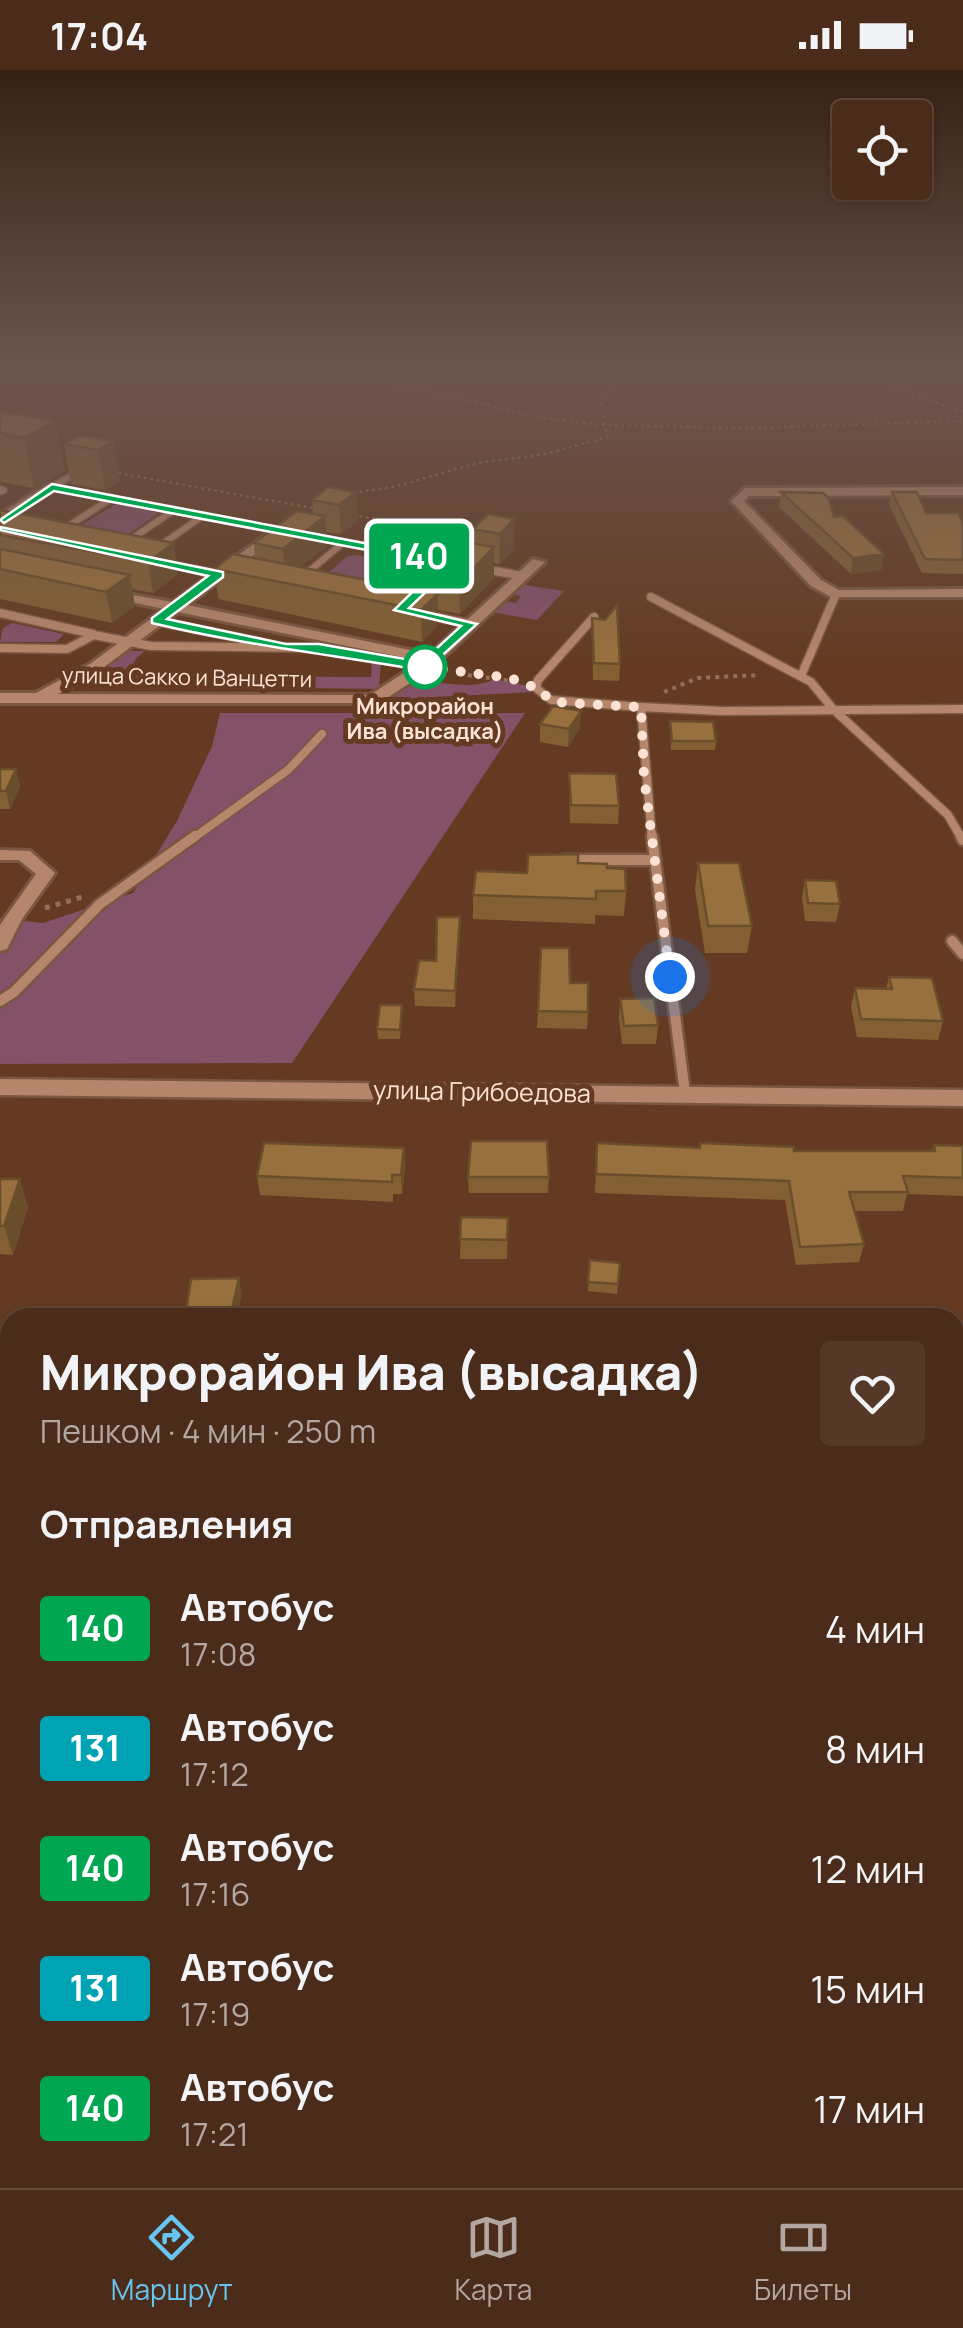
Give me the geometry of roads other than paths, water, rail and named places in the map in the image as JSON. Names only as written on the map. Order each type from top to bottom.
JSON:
[{"type":"street","points":[[2,517],[52,488]]},
{"type":"street","points":[[963,491],[745,492],[737,501],[816,582],[836,594],[963,592]]},
{"type":"street","points":[[38,698],[95,667],[278,530]]},
{"type":"street","points":[[79,586],[429,663],[538,562]]},
{"type":"street","name":"улица Сакко и Ванцетти","points":[[0,698],[374,700],[429,663]]},
{"type":"street","points":[[0,856],[24,856],[46,873],[13,918],[0,945]]},
{"type":"street","name":"улица Грибоедова","points":[[0,1086],[963,1098]]},
{"type":"lane","points":[[52,488],[86,468]]},
{"type":"lane","points":[[52,488],[296,534]]},
{"type":"lane","points":[[64,543],[47,540],[112,498]]},
{"type":"lane","points":[[112,553],[174,510]]},
{"type":"lane","points":[[204,515],[142,559],[236,578]]},
{"type":"lane","points":[[312,536],[524,576]]},
{"type":"lane","points":[[290,588],[344,542]]},
{"type":"lane","points":[[376,606],[428,558]]},
{"type":"lane","points":[[438,574],[450,562]]},
{"type":"lane","points":[[802,676],[836,594]]},
{"type":"lane","points":[[651,597],[811,682],[833,709],[948,815],[963,840]]},
{"type":"lane","points":[[0,613],[151,646],[319,648],[429,663]]},
{"type":"lane","points":[[418,614],[471,624]]},
{"type":"lane","points":[[594,617],[538,680],[536,688],[540,695],[564,703],[641,707],[963,709]]},
{"type":"lane","points":[[156,621],[286,648]]},
{"type":"lane","points":[[0,648],[67,650],[94,634]]},
{"type":"lane","points":[[641,707],[644,777],[685,1093]]},
{"type":"lane","points":[[0,1001],[14,992],[100,904],[288,770],[322,734]]},
{"type":"lane","points":[[550,860],[654,860]]},
{"type":"lane","points":[[952,941],[963,954]]},
{"type":"place","name":"Микрорайон Ива (высадка)","points":[[425,667]]}]
